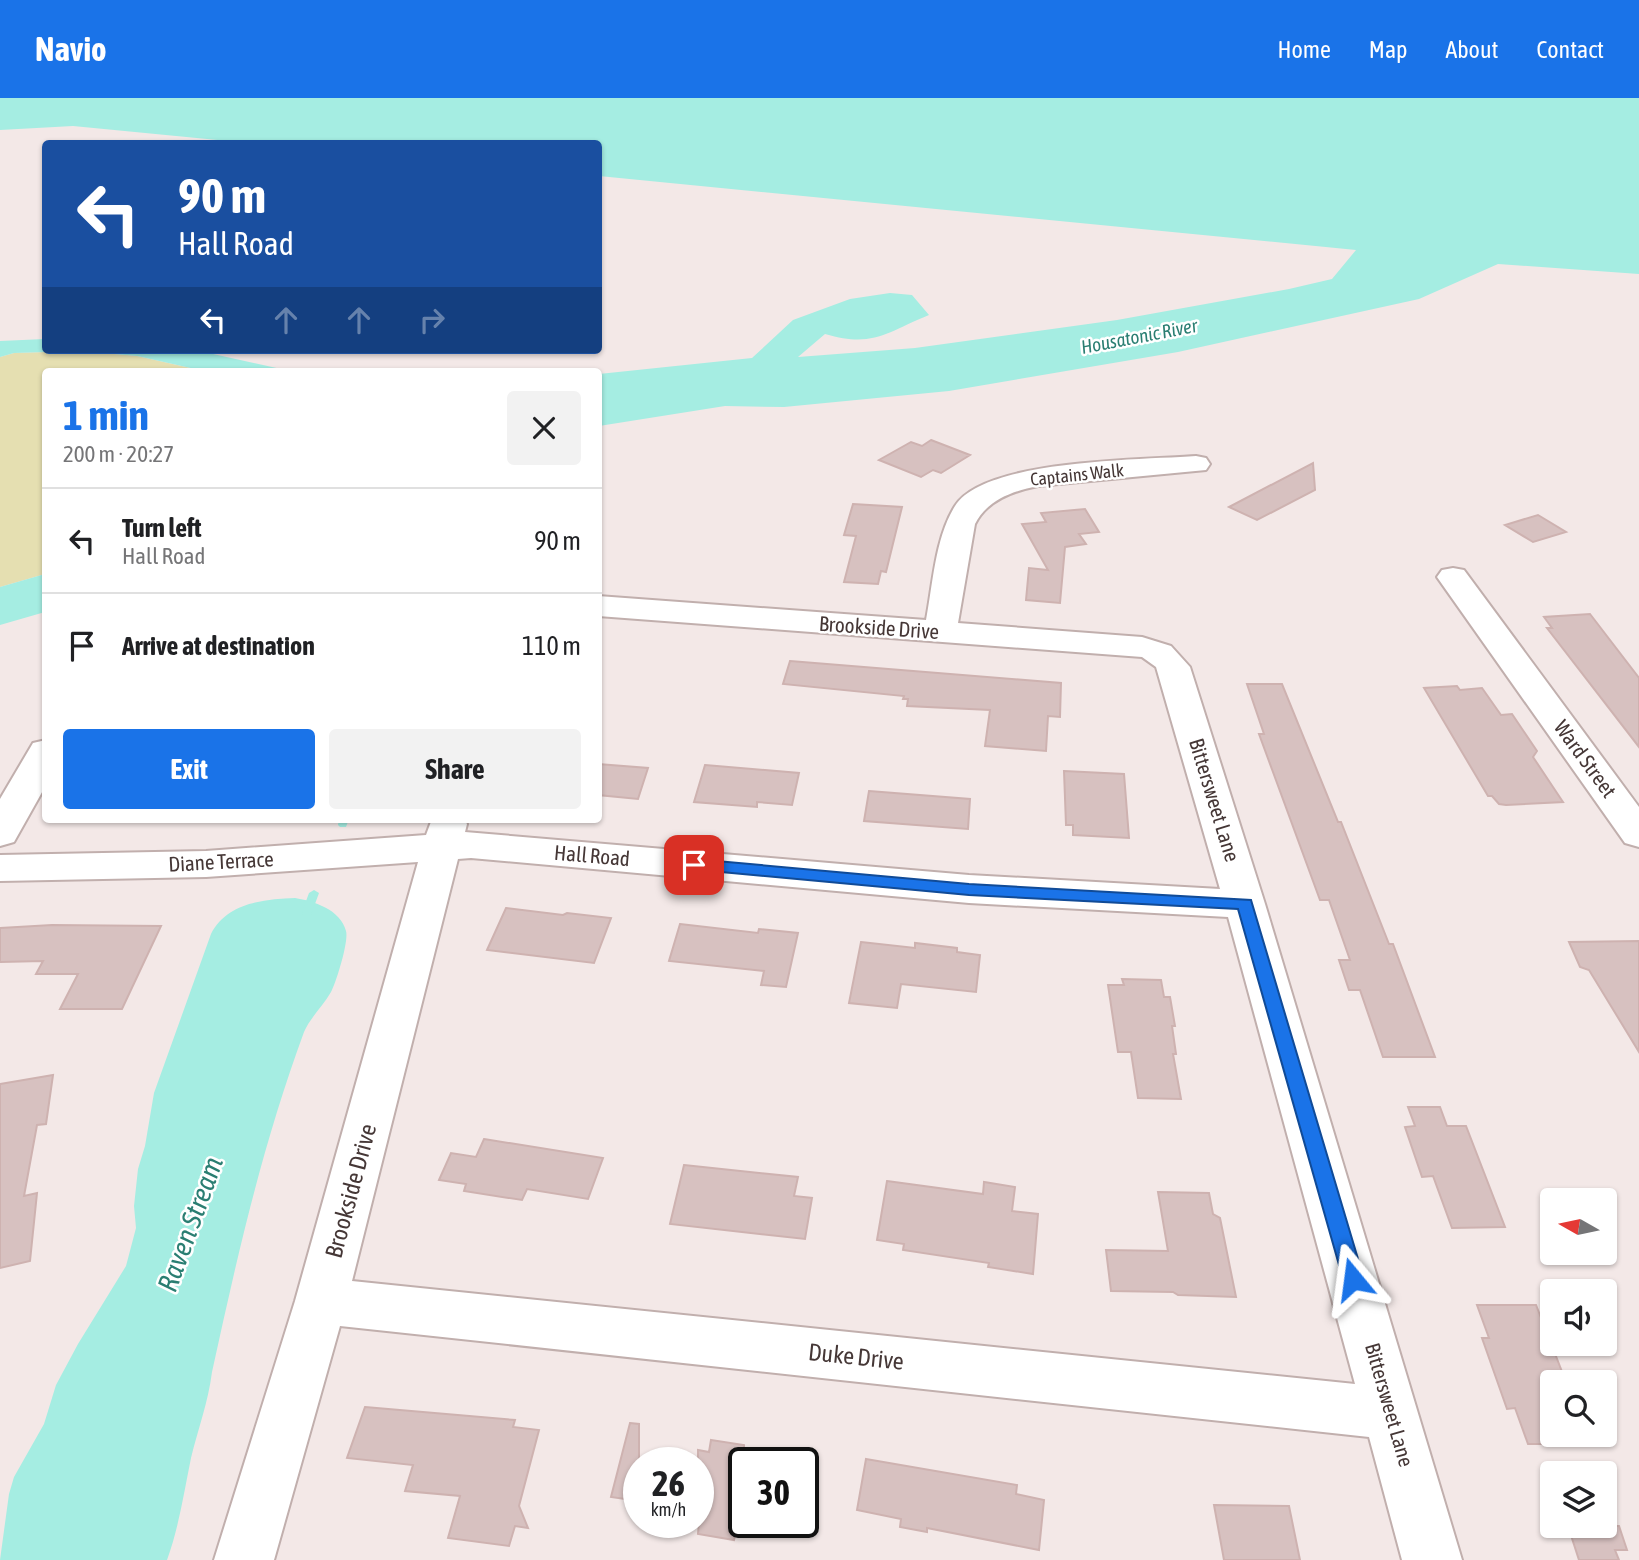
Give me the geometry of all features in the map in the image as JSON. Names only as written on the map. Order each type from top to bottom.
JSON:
[{"type":"street","name":"Captains Walk","points":[[940,633],[960,524],[970,507],[987,494],[1011,483],[1038,477],[1196,464]]},
{"type":"street","name":"Ward Street","points":[[1453,577],[1639,834]]},
{"type":"street","name":"Brookside Drive","points":[[602,607],[1128,645],[1159,651]]},
{"type":"street","name":"Bittersweet Lane","points":[[1159,651],[1173,667],[1245,904],[1432,1560]]},
{"type":"street","points":[[0,833],[42,758]]},
{"type":"street","name":"Brookside Drive","points":[[244,1560],[321,1301],[445,833]]},
{"type":"street","name":"Hall Road","points":[[445,833],[471,845],[969,890],[1245,904]]},
{"type":"street","name":"Diane Terrace","points":[[0,868],[206,864],[445,833]]},
{"type":"street","name":"Duke Drive","points":[[321,1301],[1392,1413]]},
{"type":"shaded area","points":[[14,353],[114,354],[137,356],[191,368],[42,368],[42,575],[0,587],[0,357]]},
{"type":"water","name":"Housatonic River","points":[[0,98],[1639,98],[1639,274],[1498,264],[1419,299],[1178,352],[949,391],[784,407],[725,406],[602,426],[602,374],[752,358],[793,320],[850,299],[890,293],[912,295],[929,315],[889,333],[867,339],[825,334],[798,357],[915,348],[1117,320],[1289,289],[1332,279],[1356,250],[602,176],[602,140],[217,140],[73,126],[0,130]]},
{"type":"water","points":[[42,339],[42,352],[14,353],[0,357],[0,341]]},
{"type":"water","points":[[114,354],[213,354],[276,368],[191,368],[137,356]]},
{"type":"water","points":[[42,575],[42,613],[0,625],[0,587]]},
{"type":"water","points":[[295,898],[318,904],[339,917],[346,931],[346,943],[331,992],[304,1032],[263,1158],[167,1560],[0,1560],[9,1494],[14,1477],[44,1424],[56,1385],[126,1266],[136,1228],[134,1206],[138,1169],[145,1146],[154,1093],[211,934],[227,915],[236,909],[259,902]]},
{"type":"building","points":[[931,440],[970,455],[941,473],[933,470],[921,477],[879,460],[911,442],[922,446]]},
{"type":"building","points":[[1313,463],[1315,490],[1257,520],[1229,507]]},
{"type":"building","points":[[853,504],[902,507],[886,572],[881,571],[878,584],[844,582],[856,536],[844,535]]},
{"type":"building","points":[[1085,509],[1099,532],[1079,534],[1086,544],[1065,547],[1060,603],[1026,600],[1029,568],[1048,570],[1022,524],[1046,522],[1041,513]]},
{"type":"building","points":[[1538,515],[1566,532],[1533,542],[1505,525]]},
{"type":"building","points":[[1590,614],[1639,678],[1639,747],[1547,628],[1552,628],[1544,617]]},
{"type":"building","points":[[790,661],[1061,683],[1060,717],[1048,716],[1046,751],[985,746],[990,710],[907,706],[908,699],[903,699],[904,696],[783,684]]},
{"type":"building","points":[[1247,684],[1282,684],[1389,944],[1393,944],[1435,1057],[1383,1057],[1360,990],[1349,990],[1339,960],[1350,960],[1329,900],[1320,900],[1259,734],[1264,734]]},
{"type":"building","points":[[1457,686],[1460,690],[1482,688],[1501,715],[1512,714],[1537,751],[1533,757],[1563,802],[1506,805],[1499,804],[1492,796],[1488,796],[1424,688]]},
{"type":"building","points":[[602,764],[648,768],[638,799],[602,795]]},
{"type":"building","points":[[705,765],[799,773],[792,805],[757,802],[757,807],[694,802]]},
{"type":"building","points":[[1064,771],[1124,774],[1129,838],[1073,835],[1073,825],[1066,825]]},
{"type":"building","points":[[869,791],[970,799],[968,829],[864,821]]},
{"type":"building","points":[[506,908],[611,918],[594,963],[487,950]]},
{"type":"building","points":[[680,924],[758,933],[759,929],[798,933],[786,987],[761,985],[764,971],[669,961]]},
{"type":"building","points":[[52,925],[161,926],[122,1009],[60,1009],[78,974],[36,974],[43,961],[0,962],[0,928]]},
{"type":"building","points":[[1639,941],[1639,1052],[1589,970],[1580,967],[1569,942]]},
{"type":"building","points":[[861,942],[915,948],[915,943],[957,948],[957,952],[980,955],[976,992],[901,984],[897,1008],[849,1003]]},
{"type":"building","points":[[1122,979],[1161,980],[1164,997],[1170,997],[1175,1026],[1172,1026],[1176,1054],[1173,1054],[1181,1099],[1138,1098],[1131,1052],[1118,1052],[1108,985],[1124,985]]},
{"type":"building","points":[[53,1075],[46,1124],[37,1125],[24,1196],[37,1193],[30,1261],[0,1268],[0,1084]]},
{"type":"building","points":[[1408,1107],[1440,1107],[1447,1126],[1466,1126],[1505,1227],[1452,1228],[1433,1176],[1422,1177],[1405,1127],[1415,1126]]},
{"type":"building","points":[[484,1139],[603,1158],[588,1199],[527,1189],[522,1200],[464,1191],[466,1184],[439,1180],[451,1153],[476,1157]]},
{"type":"building","points":[[684,1165],[798,1177],[794,1196],[812,1198],[805,1239],[670,1224]]},
{"type":"building","points":[[887,1181],[983,1194],[984,1182],[1015,1187],[1012,1211],[1038,1214],[1033,1274],[988,1267],[989,1263],[903,1250],[904,1244],[877,1240]]},
{"type":"building","points":[[1158,1192],[1209,1193],[1213,1214],[1220,1218],[1236,1297],[1111,1291],[1106,1250],[1168,1251]]},
{"type":"building","points":[[1477,1305],[1536,1305],[1540,1315],[1540,1356],[1556,1356],[1561,1370],[1540,1370],[1540,1444],[1528,1444],[1515,1408],[1507,1409],[1482,1338],[1489,1338]]},
{"type":"building","points":[[365,1407],[515,1420],[513,1427],[539,1430],[519,1506],[528,1528],[515,1526],[509,1546],[448,1538],[460,1496],[405,1491],[413,1465],[347,1458]]},
{"type":"building","points":[[630,1423],[639,1424],[639,1447],[624,1447]]},
{"type":"building","points":[[711,1440],[744,1445],[728,1447],[728,1538],[734,1540],[714,1537],[714,1447],[710,1447]]},
{"type":"building","points":[[623,1450],[623,1499],[611,1497]]},
{"type":"building","points":[[866,1459],[1017,1485],[1016,1494],[1044,1500],[1039,1550],[927,1528],[927,1532],[900,1527],[901,1519],[857,1510]]},
{"type":"building","points":[[1214,1505],[1289,1506],[1300,1560],[1224,1560]]},
{"type":"building","points":[[1619,1526],[1627,1550],[1615,1550],[1619,1560],[1579,1560],[1572,1538],[1617,1538]]},
{"type":"waterway","name":"Raven Stream","points":[[307,912],[314,893]]},
{"type":"route","points":[[694,865],[969,890],[1245,904],[1353,1279]]}]
